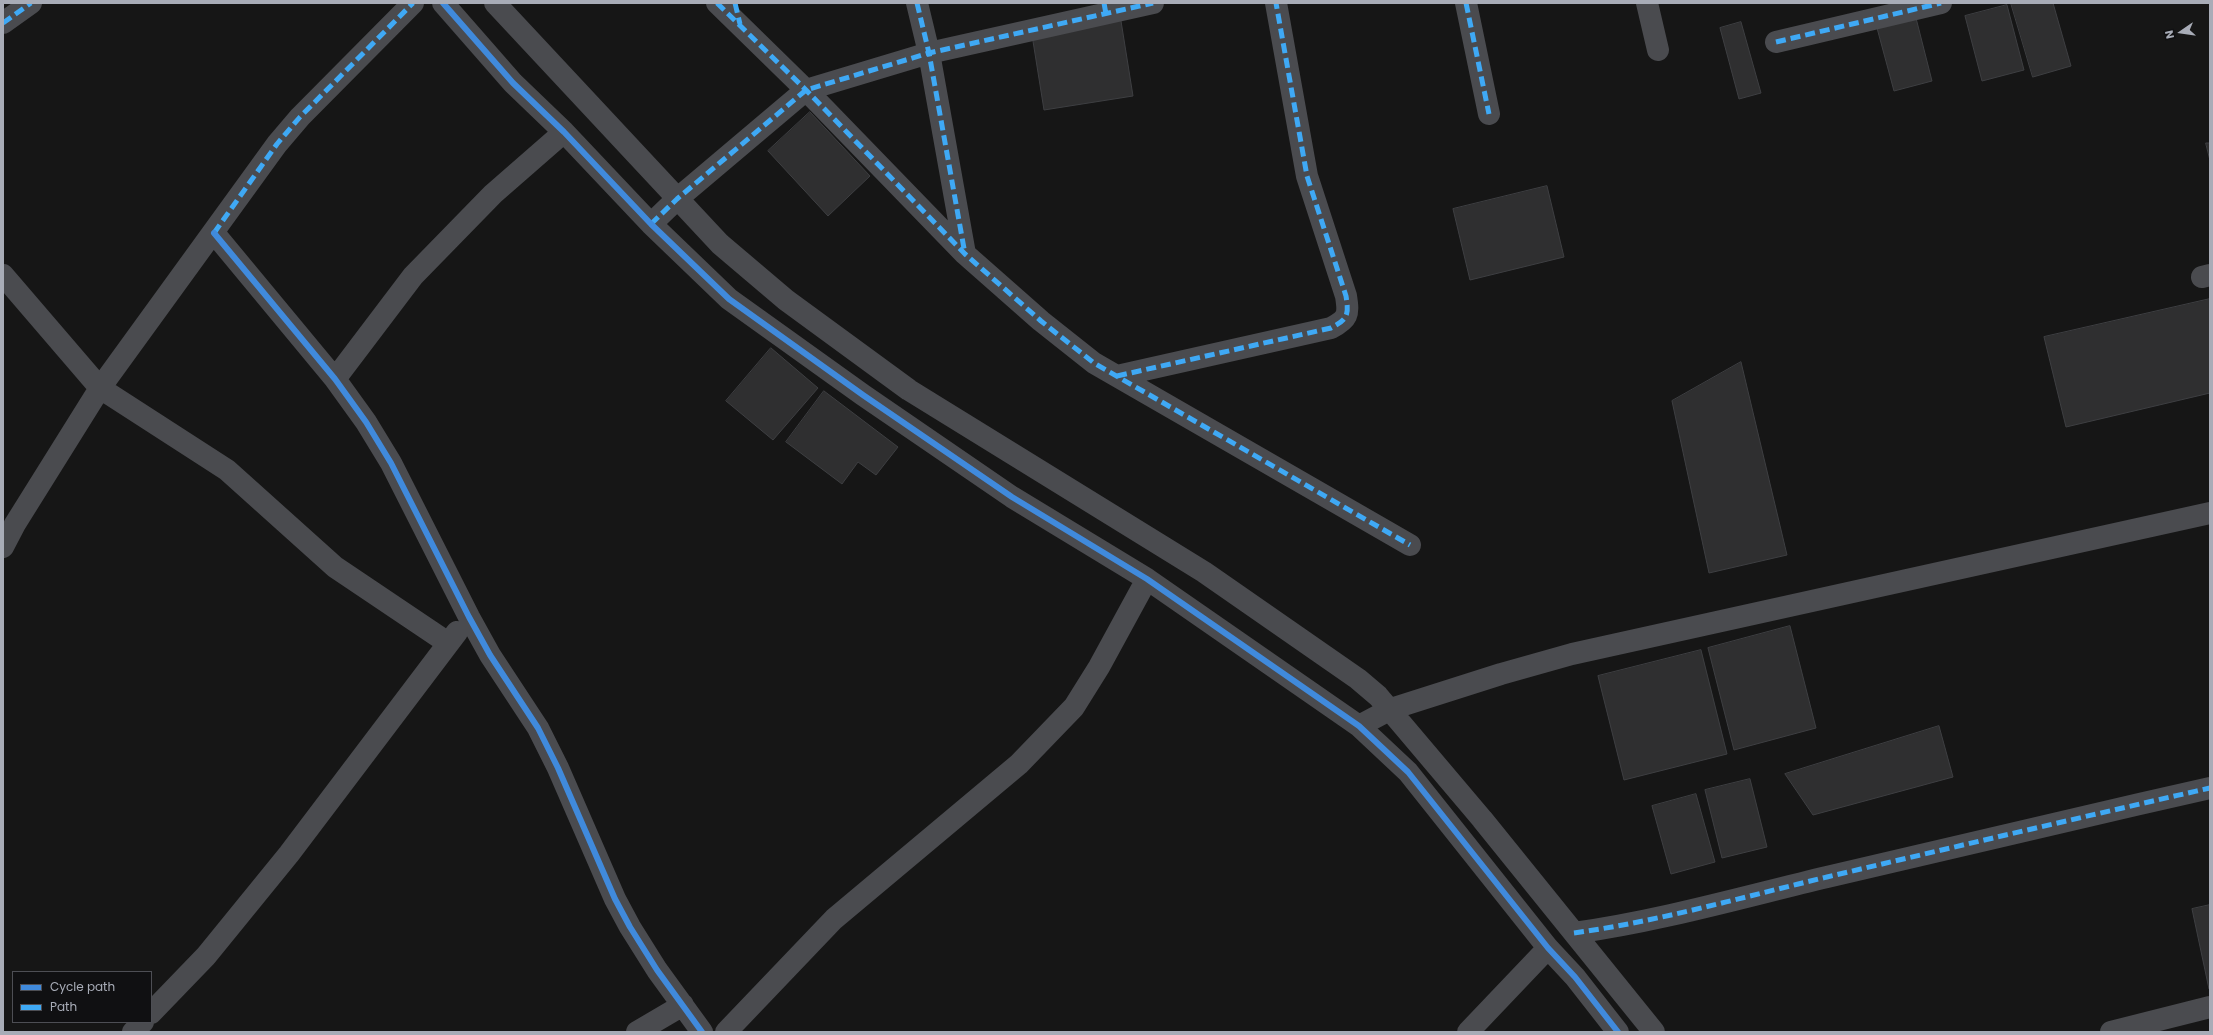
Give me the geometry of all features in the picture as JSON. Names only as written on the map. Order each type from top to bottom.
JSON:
[{"type":"street","points":[[3,23],[31,3]]},
{"type":"street","points":[[3,547],[15,524],[100,388],[214,233],[277,144],[300,117],[413,3]]},
{"type":"street","points":[[443,3],[514,83],[564,132],[651,224],[729,299],[857,390],[1012,496],[1147,579],[1359,726],[1408,772],[1548,948],[1575,977],[1618,1032]]},
{"type":"street","points":[[496,3],[720,244],[786,300],[909,390],[1204,572],[1358,679],[1390,709],[1654,1032]]},
{"type":"street","points":[[717,3],[806,90],[965,254],[1041,321],[1094,362],[1410,546]]},
{"type":"street","points":[[735,3],[740,24]]},
{"type":"street","points":[[917,3],[929,53],[965,254]]},
{"type":"street","points":[[651,224],[677,199],[806,90],[929,53],[1105,8],[1153,3]]},
{"type":"street","points":[[1117,376],[1331,328],[1343,322],[1348,311],[1346,296],[1307,176],[1276,3]]},
{"type":"street","points":[[1466,3],[1490,114]]},
{"type":"street","points":[[1647,3],[1658,50]]},
{"type":"street","points":[[1776,42],[1941,3]]},
{"type":"street","points":[[335,379],[413,276],[493,194],[564,132]]},
{"type":"street","points":[[214,233],[335,379],[366,422],[391,462],[469,617],[490,655],[538,728],[558,768],[615,899],[630,927],[656,970],[702,1032]]},
{"type":"street","points":[[3,275],[100,388],[227,470],[335,566],[448,643]]},
{"type":"street","points":[[1359,726],[1390,709],[1500,674],[1572,654],[2210,513]]},
{"type":"street","points":[[726,1032],[834,919],[1020,764],[1074,707],[1095,674],[1147,579]]},
{"type":"street","points":[[152,1012],[206,956],[289,854],[469,617]]},
{"type":"street","points":[[1574,933],[1680,914],[2021,831],[2210,788]]},
{"type":"street","points":[[1468,1032],[1548,948]]},
{"type":"street","points":[[637,1032],[683,1005]]},
{"type":"street","points":[[2111,1032],[2210,1007]]},
{"type":"street","points":[[133,1032],[142,1023]]},
{"type":"building","points":[[2011,3],[2053,3],[2071,66],[2033,77]]},
{"type":"building","points":[[2007,5],[2024,70],[1982,81],[1965,16]]},
{"type":"building","points":[[1916,18],[1932,81],[1894,91],[1877,28]]},
{"type":"building","points":[[1121,21],[1133,96],[1044,110],[1032,35]]},
{"type":"building","points":[[1741,22],[1761,93],[1739,99],[1720,28]]},
{"type":"building","points":[[810,112],[870,176],[828,216],[768,151]]},
{"type":"building","points":[[2206,143],[2210,143],[2210,160]]},
{"type":"building","points":[[1547,186],[1564,257],[1470,280],[1453,209]]},
{"type":"building","points":[[2210,299],[2210,393],[2066,427],[2044,337]]},
{"type":"building","points":[[771,348],[818,388],[773,440],[726,401]]},
{"type":"building","points":[[1741,362],[1787,555],[1709,573],[1672,401]]},
{"type":"building","points":[[824,391],[898,447],[876,475],[858,462],[842,484],[786,442]]},
{"type":"building","points":[[1790,626],[1816,728],[1734,750],[1708,648]]},
{"type":"building","points":[[1701,650],[1727,754],[1624,780],[1598,676]]},
{"type":"building","points":[[1939,726],[1953,777],[1813,815],[1785,774]]},
{"type":"building","points":[[1750,779],[1767,847],[1722,858],[1705,790]]},
{"type":"building","points":[[1696,794],[1715,862],[1671,874],[1652,806]]},
{"type":"building","points":[[2210,905],[2210,989],[2209,989],[2192,909]]},
{"type":"marked path","points":[[3,23],[31,3]]},
{"type":"marked path","points":[[214,233],[277,144],[300,117],[413,3]]},
{"type":"marked path","points":[[717,3],[806,90],[965,254],[1041,321],[1094,363],[1410,545]]},
{"type":"marked path","points":[[735,3],[740,24]]},
{"type":"marked path","points":[[917,3],[929,53],[965,254]]},
{"type":"marked path","points":[[1104,3],[1106,14]]},
{"type":"marked path","points":[[651,224],[677,199],[806,90],[929,53],[1153,3]]},
{"type":"marked path","points":[[1117,376],[1331,328],[1341,322],[1346,316],[1346,296],[1307,176],[1276,3]]},
{"type":"marked path","points":[[1466,3],[1489,114]]},
{"type":"marked path","points":[[1776,42],[1941,3]]},
{"type":"marked path","points":[[1574,933],[1638,922],[1701,908],[2210,788]]},
{"type":"cycle path","points":[[443,3],[513,83],[564,132],[651,224],[729,299],[863,395],[1012,497],[1147,579],[1359,726],[1408,772],[1548,948],[1575,977],[1618,1032]]},
{"type":"cycle path","points":[[214,233],[335,379],[366,422],[391,463],[469,617],[490,655],[538,728],[558,768],[615,899],[630,927],[657,970],[702,1032]]}]
